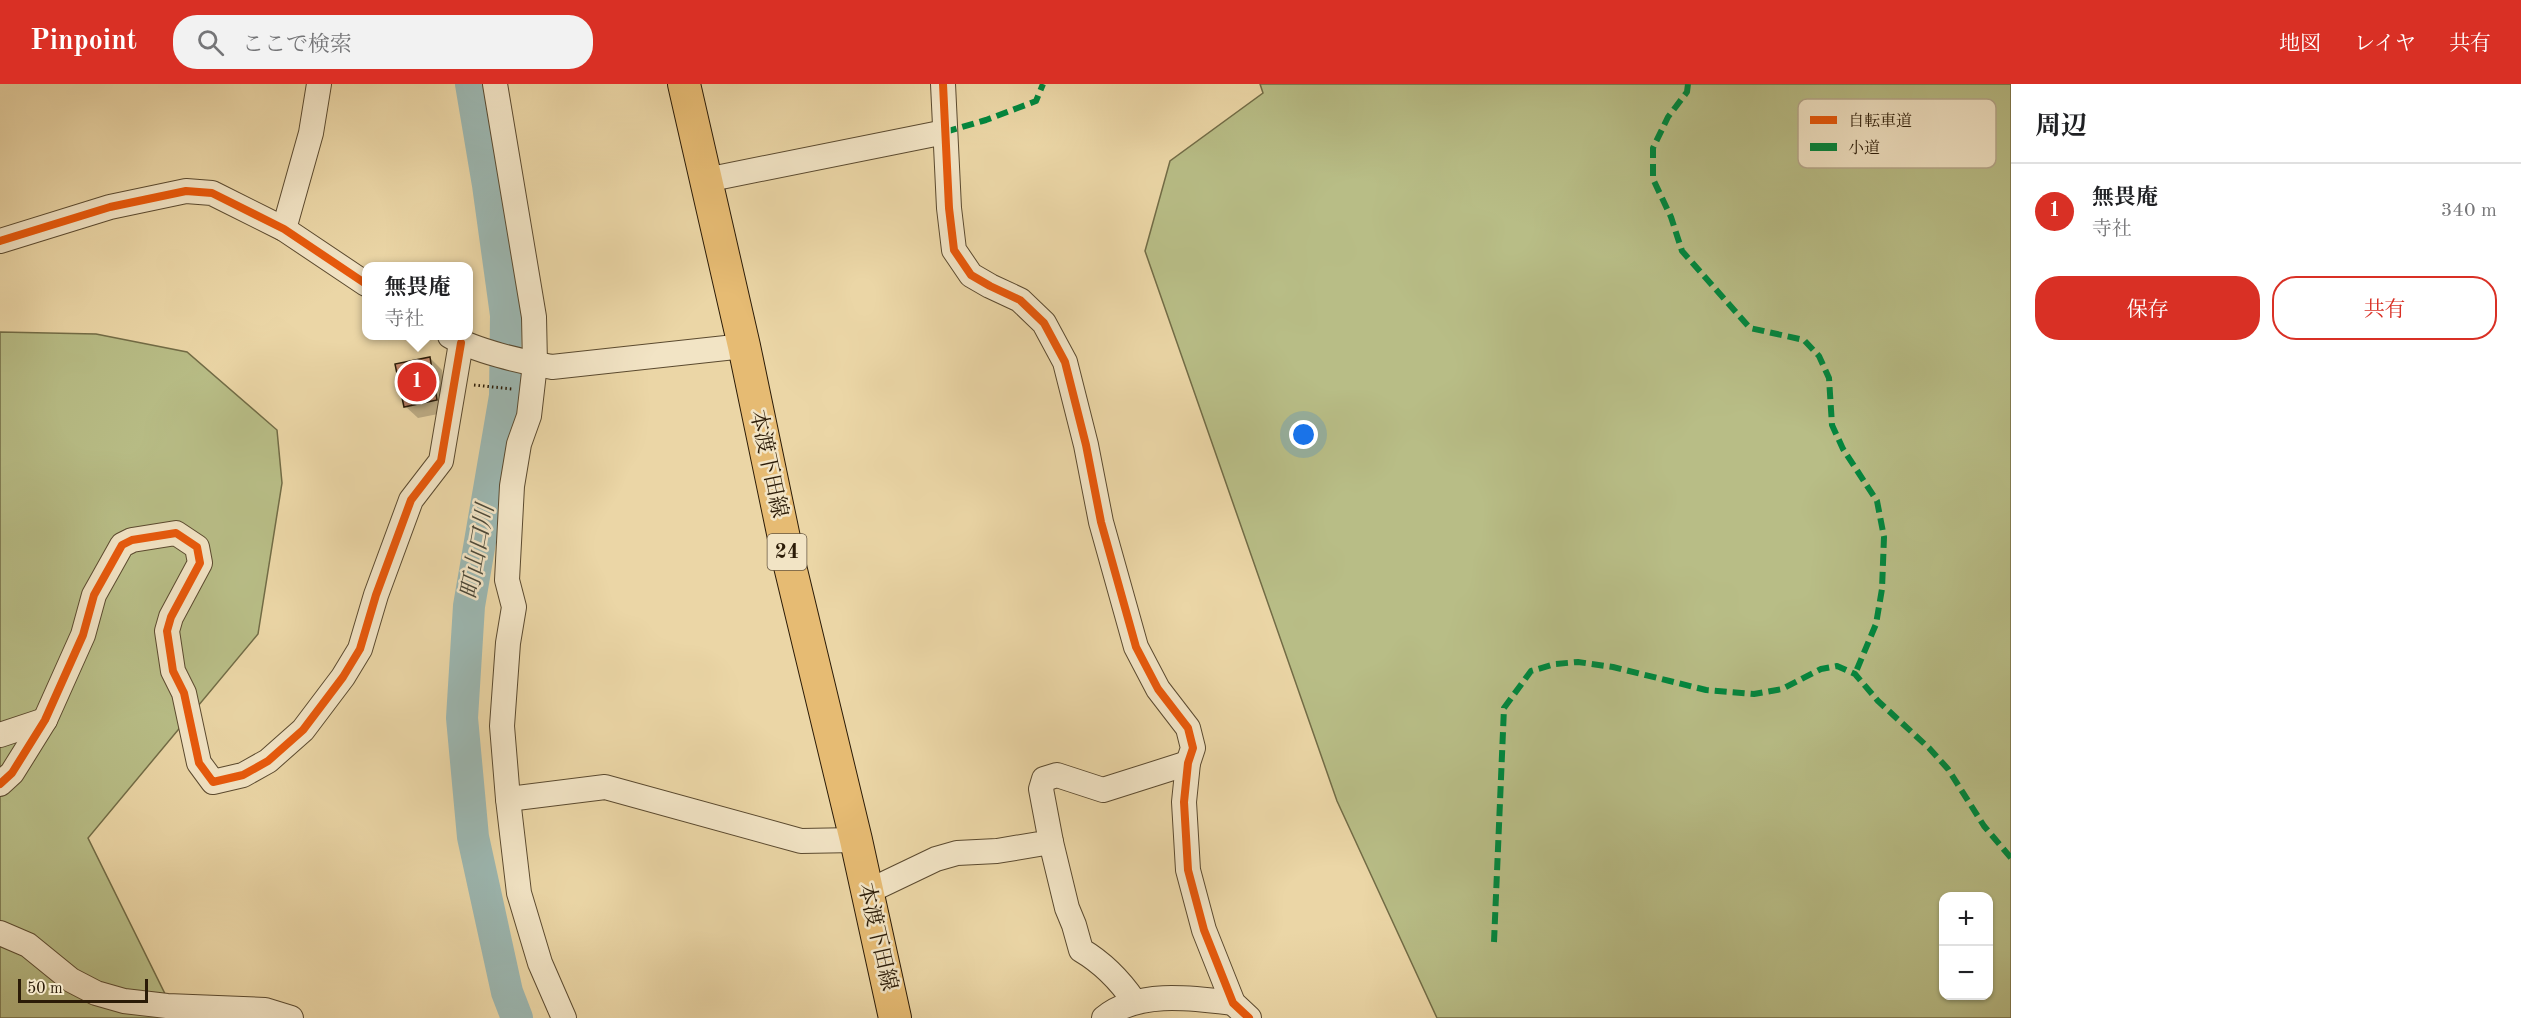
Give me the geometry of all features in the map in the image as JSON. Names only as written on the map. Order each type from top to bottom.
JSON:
[{"type":"main road","name":"本渡下田線","points":[[684,84],[744,346],[789,562],[856,840],[895,1018]]},
{"type":"street","points":[[284,229],[311,133],[319,84]]},
{"type":"street","points":[[495,84],[534,317],[529,417],[519,444],[511,498],[507,580],[514,607],[508,643],[502,726],[519,893],[540,963],[564,1018]]},
{"type":"street","points":[[944,84],[949,208],[954,250],[970,275],[1020,300],[1044,323],[1065,362],[1086,445],[1101,522],[1136,647],[1158,689],[1188,728],[1193,748],[1188,764],[1184,802],[1188,870],[1204,930],[1241,1010]]},
{"type":"street","points":[[706,180],[945,132]]},
{"type":"street","points":[[0,241],[110,207],[186,191],[212,193],[284,229],[362,281]]},
{"type":"street","points":[[0,784],[12,773],[45,720],[83,635],[94,595],[122,545],[132,540],[176,533],[197,547],[200,563],[166,631],[173,671],[184,693],[199,763],[213,782],[243,775],[268,761],[303,730],[343,677],[360,649],[376,595],[411,500],[441,461],[456,340]]},
{"type":"street","points":[[459,340],[530,363],[552,367],[744,346]]},
{"type":"street","points":[[0,735],[45,720]]},
{"type":"street","points":[[1134,1001],[1120,981],[1096,959],[1081,950],[1067,908],[1041,789],[1044,779],[1057,775],[1103,790],[1188,764]]},
{"type":"street","points":[[508,799],[605,787],[801,841],[856,840]]},
{"type":"street","points":[[867,892],[936,859],[957,853],[997,851],[1051,842]]},
{"type":"street","points":[[0,933],[28,945],[71,980],[96,993],[124,1001],[167,1006],[265,1010],[291,1018]]},
{"type":"street","points":[[1104,1018],[1113,1010],[1134,1001],[1199,999],[1241,1010]]},
{"type":"path","points":[[472,385],[514,390]]},
{"type":"green space","points":[[1260,84],[2011,84],[2011,1018],[1437,1018],[1337,801],[1145,251],[1170,161],[1263,93]]},
{"type":"green space","points":[[0,332],[96,334],[187,352],[277,430],[282,483],[258,634],[88,838],[177,1018],[0,1018]]},
{"type":"building","points":[[430,357],[437,400],[404,407],[395,364]]},
{"type":"waterway","name":"町山口川","points":[[471,84],[506,315],[505,396],[469,606],[462,718],[473,837],[507,992],[517,1018]]},
{"type":"marked path","points":[[945,132],[986,120],[1036,101],[1043,84]]},
{"type":"marked path","points":[[1688,84],[1687,92],[1668,117],[1653,148],[1653,179],[1671,217],[1682,251],[1750,328],[1804,340],[1819,356],[1829,378],[1832,425],[1843,449],[1877,501],[1884,537],[1882,589],[1876,624],[1855,674]]},
{"type":"marked path","points":[[1494,942],[1504,708],[1531,671],[1555,664],[1578,662],[1613,667],[1706,690],[1754,694],[1782,689],[1821,669],[1837,666],[1855,674],[1878,701],[1929,748],[1948,769],[1984,826],[2011,858]]},
{"type":"cycle path","points":[[943,84],[949,208],[954,250],[971,275],[1020,300],[1044,323],[1065,362],[1086,445],[1101,522],[1136,647],[1158,689],[1188,728],[1193,748],[1188,763],[1184,802],[1188,870],[1204,930],[1233,1003],[1249,1018]]},
{"type":"cycle path","points":[[0,241],[110,207],[186,191],[212,193],[284,229],[362,281]]},
{"type":"cycle path","points":[[0,784],[12,773],[45,720],[83,635],[94,595],[122,545],[132,540],[176,533],[197,547],[200,563],[171,617],[167,631],[173,671],[184,693],[199,763],[213,782],[243,775],[268,761],[303,730],[343,677],[360,649],[376,595],[411,500],[441,461],[461,343]]},
{"type":"place","name":"無畏庵","points":[[417,382]]}]
